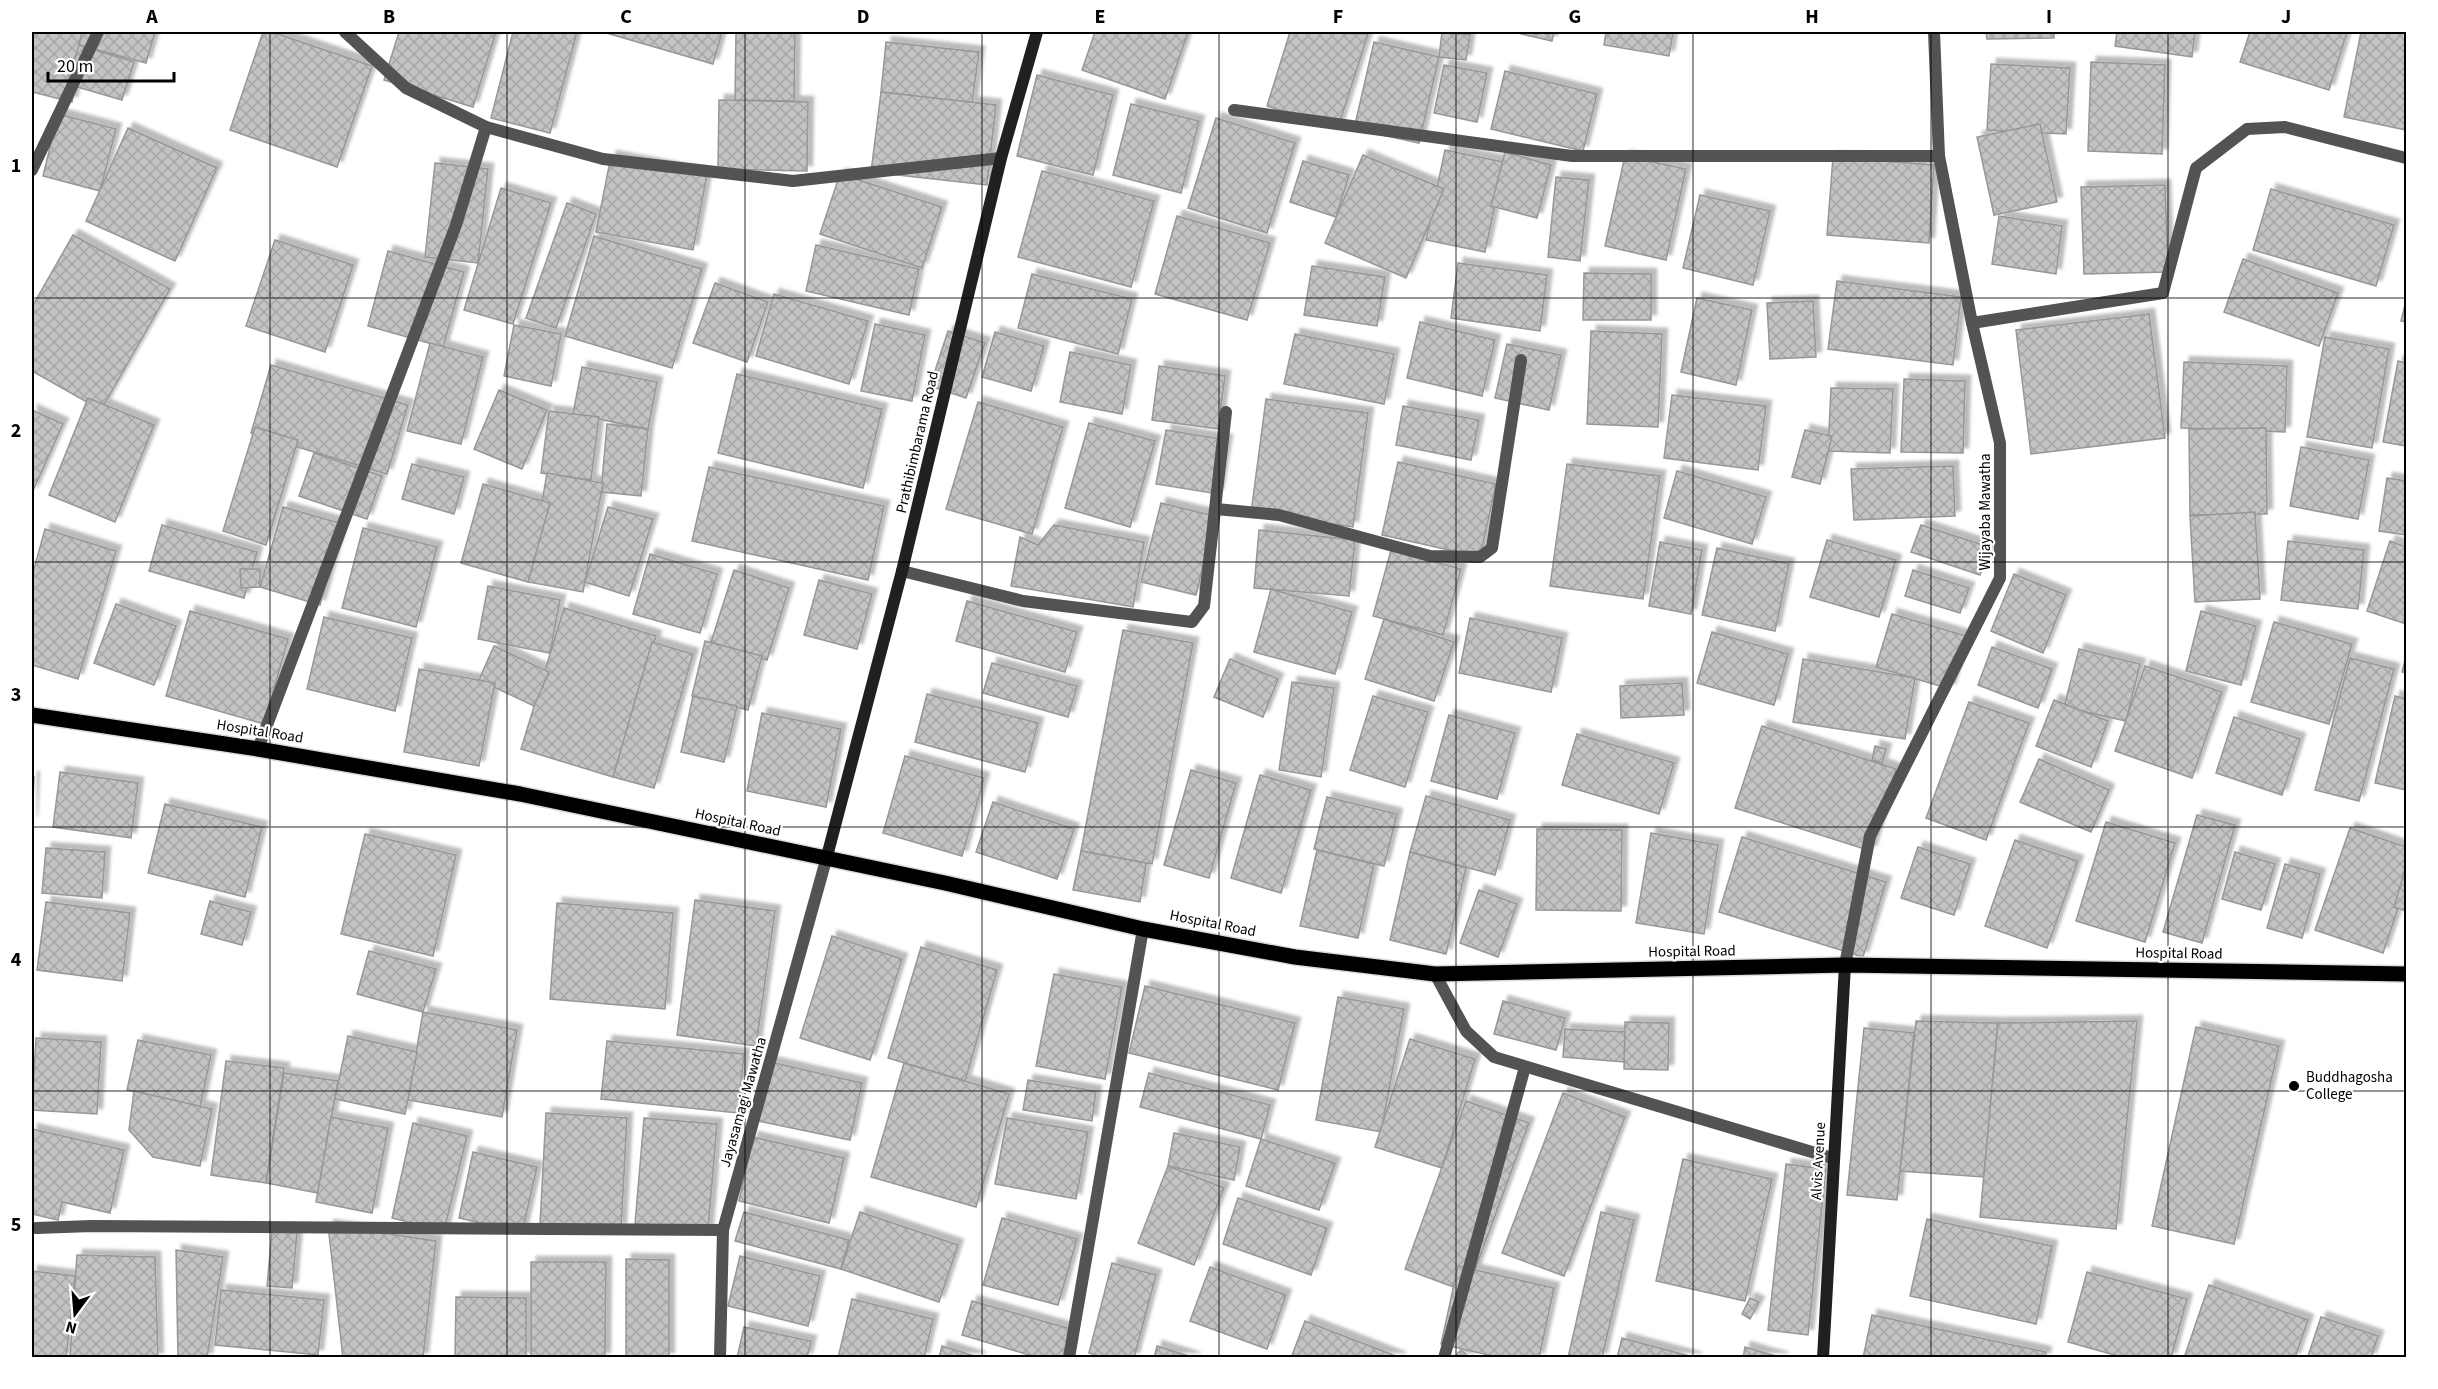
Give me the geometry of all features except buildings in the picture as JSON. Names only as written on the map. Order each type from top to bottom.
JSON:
[{"type":"main road","name":"Hospital Road","points":[[32,715],[258,749],[520,794],[1143,929],[1296,957],[1435,974],[1845,965],[2406,974]]},
{"type":"street","points":[[32,170],[98,32]]},
{"type":"street","points":[[345,32],[406,88],[486,127],[603,159],[793,181],[1001,158]]},
{"type":"street","name":"Prathibimbarama Road","points":[[826,860],[902,571],[1001,158],[1037,32]]},
{"type":"street","name":"Wijayaba Mawatha","points":[[1845,965],[1870,836],[2000,578],[2000,443],[1972,323],[1939,156],[1934,32]]},
{"type":"street","points":[[1234,110],[1572,156],[1939,156]]},
{"type":"street","points":[[258,749],[456,225],[486,127]]},
{"type":"street","points":[[1972,323],[2163,293],[2196,168],[2247,129],[2285,127],[2406,158]]},
{"type":"street","points":[[1216,509],[1279,515],[1430,556],[1480,556],[1492,548],[1521,360]]},
{"type":"street","points":[[902,571],[1023,601],[1192,622],[1204,606],[1226,412]]},
{"type":"street","name":"Jayasamagi Mawatha","points":[[720,1358],[723,1230],[826,860]]},
{"type":"street","points":[[1069,1358],[1143,929]]},
{"type":"street","name":"Alvis Avenue","points":[[1823,1358],[1832,1158],[1845,965]]},
{"type":"street","points":[[1435,974],[1466,1031],[1494,1057],[1832,1158]]},
{"type":"street","points":[[1444,1358],[1525,1067]]},
{"type":"street","points":[[36,1228],[92,1226],[723,1230]]},
{"type":"place","name":"Buddhagosha College","points":[[2294,1086]]}]
